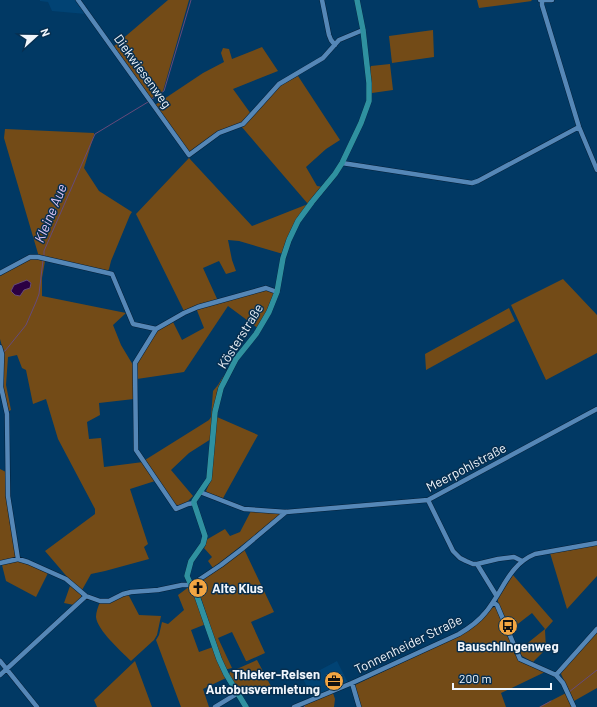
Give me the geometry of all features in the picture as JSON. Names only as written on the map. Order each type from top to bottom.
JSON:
[{"type":"main road","name":"Kösterstraße","points":[[194,503],[210,479],[215,412],[221,388],[236,359],[256,334],[270,312],[277,292],[283,258],[289,240],[298,221],[336,174],[361,123],[369,101],[369,83],[363,30],[357,0]]},
{"type":"main road","points":[[194,503],[205,536],[203,544],[191,561],[187,576],[197,596],[219,659],[226,674],[246,707]]},
{"type":"street","name":"Diekwiesenweg","points":[[78,0],[189,155],[219,133],[243,124],[279,84],[323,58],[335,44]]},
{"type":"street","points":[[322,0],[329,35],[335,44],[339,40],[363,30]]},
{"type":"street","points":[[552,0],[541,0],[579,127],[597,170]]},
{"type":"street","points":[[342,163],[472,183],[579,127]]},
{"type":"street","points":[[0,273],[30,257],[38,257],[112,274],[133,324],[156,329]]},
{"type":"street","points":[[194,503],[176,509],[136,450],[135,363],[156,329],[184,313],[198,307],[266,288],[277,292]]},
{"type":"street","points":[[1,351],[1,387],[8,414],[8,496],[18,559]]},
{"type":"street","name":"Meerpohlstraße","points":[[200,492],[244,509],[286,512],[428,500],[597,409]]},
{"type":"street","points":[[428,500],[453,551],[460,558],[473,564],[514,557],[522,561]]},
{"type":"street","points":[[0,564],[18,559],[28,562],[66,579],[86,596],[100,601],[109,601],[131,592],[191,585],[242,549],[286,512]]},
{"type":"street","name":"Tonnenheider Straße","points":[[294,707],[352,683],[459,634],[474,625],[486,612],[511,573],[528,557],[535,554],[597,543]]},
{"type":"street","points":[[477,564],[497,596]]},
{"type":"street","points":[[0,675],[86,596]]},
{"type":"street","points":[[493,602],[497,605],[520,658],[556,675],[574,707]]},
{"type":"street","points":[[556,675],[597,629]]},
{"type":"street","points":[[0,661],[37,707]]},
{"type":"street","points":[[352,683],[359,707]]},
{"type":"street","points":[[214,707],[238,693]]},
{"type":"shaded area","points":[[40,0],[76,0],[86,14],[52,11],[48,2]]},
{"type":"shaded area","points":[[168,0],[189,0],[163,91],[150,99],[113,47]]},
{"type":"shaded area","points":[[477,0],[531,0],[532,1],[479,8]]},
{"type":"shaded area","points":[[433,30],[434,57],[392,63],[389,36]]},
{"type":"shaded area","points":[[262,47],[278,71],[233,89],[251,114],[242,123],[219,132],[194,151],[188,151],[155,105],[203,73],[224,62],[221,53],[223,48],[229,49],[232,59]]},
{"type":"shaded area","points":[[390,64],[393,90],[372,93],[371,66]]},
{"type":"shaded area","points":[[298,76],[340,140],[326,149],[306,167],[317,186],[323,187],[308,204],[241,126],[280,86]]},
{"type":"shaded area","points":[[5,129],[94,133],[84,168],[99,191],[132,212],[107,272],[39,257],[4,138]]},
{"type":"shaded area","points":[[189,158],[252,226],[307,204],[283,254],[239,241],[228,240],[236,271],[226,274],[219,261],[203,268],[218,301],[184,311],[136,214]]},
{"type":"shaded area","points":[[30,258],[45,261],[42,278],[42,296],[126,313],[113,325],[121,345],[133,365],[134,399],[99,403],[100,415],[87,422],[89,439],[101,438],[104,467],[143,462],[155,481],[130,489],[148,544],[144,547],[149,559],[91,574],[82,590],[69,579],[45,551],[95,514],[95,509],[58,439],[46,399],[33,404],[26,370],[22,368],[17,355],[8,357],[6,385],[11,410],[9,411],[4,395],[4,354],[0,339],[0,276]]},
{"type":"shaded area","points":[[563,279],[597,315],[597,353],[546,380],[511,305]]},
{"type":"shaded area","points":[[27,280],[31,283],[30,288],[24,290],[20,296],[15,295],[11,291],[14,285]]},
{"type":"shaded area","points":[[266,289],[276,293],[259,329],[228,306],[184,372],[137,379],[136,364],[157,330],[172,320],[182,340],[204,328],[196,308]]},
{"type":"shaded area","points":[[509,308],[515,321],[426,370],[425,354]]},
{"type":"shaded area","points":[[224,375],[217,391],[211,439],[189,453],[171,470],[193,496],[186,503],[180,506],[174,504],[145,460],[209,420],[211,417],[213,391]]},
{"type":"shaded area","points":[[217,417],[258,435],[222,500],[208,494],[206,491],[211,480]]},
{"type":"shaded area","points":[[0,469],[6,472],[16,556],[15,558],[0,561]]},
{"type":"shaded area","points":[[251,511],[278,513],[280,515],[213,568],[208,561],[212,557],[204,548],[206,545],[206,540],[225,529],[230,536],[240,532]]},
{"type":"shaded area","points":[[597,545],[597,576],[567,609],[550,553]]},
{"type":"shaded area","points":[[244,549],[274,612],[251,622],[265,653],[246,661],[232,632],[218,638],[232,668],[226,669],[215,641],[199,592],[201,591],[197,583]]},
{"type":"shaded area","points":[[17,561],[27,563],[48,573],[36,597],[6,581],[2,565]]},
{"type":"shaded area","points":[[513,575],[553,621],[545,630],[546,649],[533,662],[522,656],[519,650],[545,629],[532,613],[510,630],[498,602],[498,599]]},
{"type":"shaded area","points":[[70,586],[81,595],[81,598],[74,605],[64,603]]},
{"type":"shaded area","points":[[190,586],[206,624],[191,630],[199,652],[213,647],[226,678],[203,689],[209,707],[181,707],[156,640],[159,635],[162,622],[168,624],[184,610],[178,595]]},
{"type":"shaded area","points":[[128,594],[139,615],[161,616],[157,635],[154,640],[131,661],[105,634],[97,622],[96,617],[100,602]]},
{"type":"shaded area","points":[[495,607],[519,661],[545,672],[501,693],[506,707],[361,707],[355,685],[459,636],[474,626],[491,608]]},
{"type":"shaded area","points":[[597,630],[597,688],[574,701],[561,674]]},
{"type":"shaded area","points":[[257,660],[273,690],[254,692],[253,687],[238,690],[229,675],[230,672]]},
{"type":"shaded area","points":[[135,661],[152,707],[97,707],[94,700]]},
{"type":"shaded area","points":[[337,661],[348,683],[313,698],[303,679]]},
{"type":"shaded area","points":[[333,693],[335,699],[334,707],[303,706]]},
{"type":"shaded area","points":[[566,693],[573,707],[539,707]]},
{"type":"waterway","name":"Kleine Aue","points":[[152,99],[164,91],[191,0]]},
{"type":"waterway","name":"Kleine Aue","points":[[44,256],[44,251],[95,134],[148,102]]},
{"type":"waterway","name":"Kleine Aue","points":[[2,352],[5,351],[26,325],[39,294],[43,260]]},
{"type":"waterway","points":[[569,692],[597,670]]},
{"type":"waterway","points":[[540,707],[551,701]]},
{"type":"place","name":"Alte Klus","points":[[198,588]]},
{"type":"place","name":"Bauschlingenweg","points":[[508,626]]},
{"type":"place","name":"Thieker-Reisen Autobusvermietung","points":[[334,681]]}]
